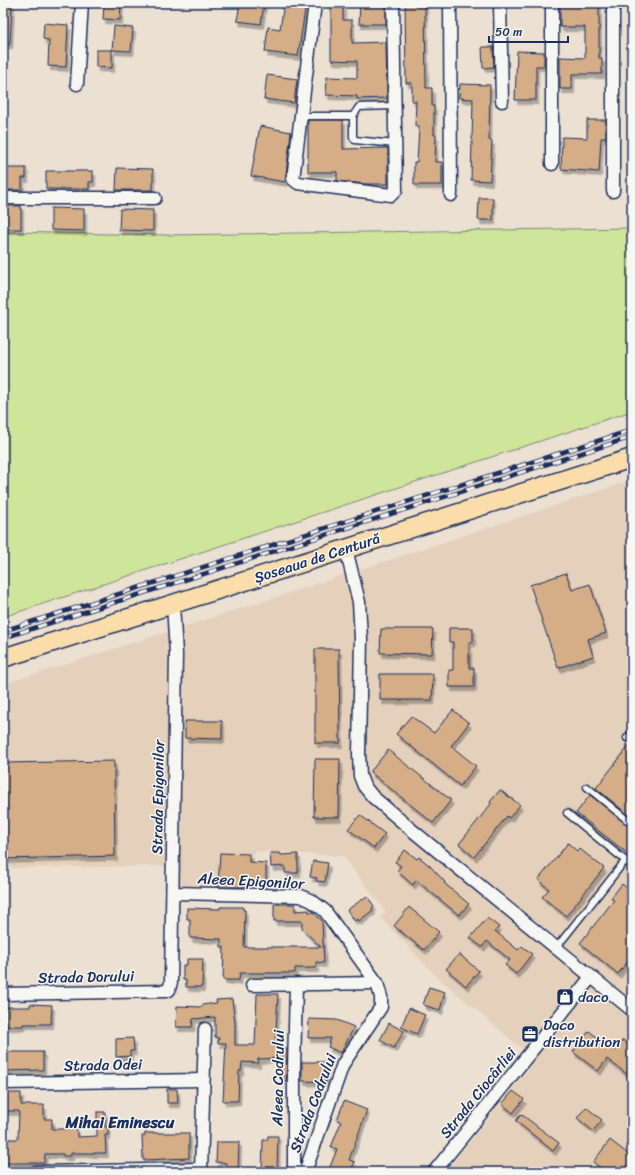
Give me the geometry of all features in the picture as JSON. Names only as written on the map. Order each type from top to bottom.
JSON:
[{"type":"main road","name":"Șoseaua de Centură","points":[[3,658],[632,458]]},
{"type":"street","points":[[77,84],[82,3]]},
{"type":"street","points":[[315,3],[293,179],[298,183],[391,194],[396,190],[393,3]]},
{"type":"street","points":[[450,3],[451,195]]},
{"type":"street","points":[[500,3],[502,101]]},
{"type":"street","points":[[552,3],[552,164]]},
{"type":"street","points":[[613,3],[613,191]]},
{"type":"street","points":[[3,198],[155,198]]},
{"type":"street","points":[[346,549],[359,602],[361,638],[359,754],[360,776],[364,786],[391,812],[632,1010]]},
{"type":"street","name":"Strada Epigonilor","points":[[169,990],[171,982],[173,893],[176,661],[173,604]]},
{"type":"street","name":"Aleea Epigonilor","points":[[173,893],[301,896],[307,898],[325,911],[377,984]]},
{"type":"street","name":"Strada Ciocârliei","points":[[434,1172],[591,977]]},
{"type":"street","points":[[252,985],[377,984]]},
{"type":"street","name":"Strada Codrului","points":[[304,1172],[343,1064],[381,1007],[381,997],[377,984]]},
{"type":"street","name":"Aleea Codrului","points":[[294,1172],[296,985]]},
{"type":"street","name":"Strada Dorului","points":[[3,994],[166,992],[169,990]]},
{"type":"street","points":[[36,1172],[201,1170],[205,1029]]},
{"type":"street","name":"Strada Odei","points":[[3,1083],[203,1080]]},
{"type":"lane","points":[[395,106],[359,107],[353,116],[353,137],[355,140],[395,144]]},
{"type":"lane","points":[[301,116],[353,116]]},
{"type":"lane","points":[[627,738],[632,733]]},
{"type":"lane","points":[[587,787],[632,824]]},
{"type":"lane","points":[[567,814],[632,866]]},
{"type":"lane","points":[[556,948],[625,861]]},
{"type":"shaded area","points":[[632,480],[632,1172],[445,1172],[535,1060],[434,974],[380,917],[386,912],[343,856],[254,851],[252,893],[166,891],[166,866],[3,868],[3,684],[258,603]]},
{"type":"green space","points":[[632,228],[632,411],[3,617],[3,232],[168,235]]},
{"type":"building","points":[[3,3],[12,3],[10,44],[3,44]]},
{"type":"building","points":[[104,3],[121,3],[120,20],[103,19]]},
{"type":"building","points":[[240,3],[264,3],[261,24],[237,21]]},
{"type":"building","points":[[284,3],[306,3],[298,56],[265,52],[268,27],[280,29]]},
{"type":"building","points":[[331,3],[343,3],[343,20],[352,20],[352,43],[386,42],[387,98],[357,99],[357,96],[326,95],[327,77],[357,78],[357,61],[331,60]]},
{"type":"building","points":[[360,3],[386,3],[386,24],[359,24]]},
{"type":"building","points":[[405,3],[425,3],[426,88],[432,88],[432,106],[434,106],[434,135],[436,135],[435,162],[442,162],[442,185],[414,185],[414,162],[417,162],[419,126],[415,126],[416,101],[412,101],[412,83],[406,83]]},
{"type":"building","points":[[560,3],[599,3],[599,58],[602,58],[602,74],[572,74],[572,89],[560,89],[560,57],[585,58],[585,27],[560,27]]},
{"type":"building","points":[[44,23],[68,25],[66,67],[48,66],[49,40],[43,39]]},
{"type":"building","points":[[114,26],[133,28],[131,51],[112,50]]},
{"type":"building","points":[[482,47],[493,47],[494,67],[483,68]]},
{"type":"building","points":[[96,50],[112,50],[112,68],[96,67]]},
{"type":"building","points":[[517,51],[544,52],[544,66],[536,66],[536,100],[515,100]]},
{"type":"building","points":[[267,75],[297,79],[294,103],[264,99]]},
{"type":"building","points":[[460,84],[490,85],[489,140],[492,141],[490,181],[471,180],[473,99],[459,98]]},
{"type":"building","points":[[308,120],[343,120],[343,149],[388,148],[388,184],[366,184],[337,181],[337,172],[308,172]]},
{"type":"building","points":[[587,120],[606,120],[606,138],[601,138],[599,172],[561,169],[562,137],[587,138]]},
{"type":"building","points":[[260,126],[291,132],[285,182],[251,176]]},
{"type":"building","points":[[3,168],[26,168],[26,178],[22,178],[22,190],[3,190]]},
{"type":"building","points":[[117,168],[153,169],[153,190],[116,190]]},
{"type":"building","points":[[46,171],[93,171],[93,182],[89,182],[89,189],[46,189]]},
{"type":"building","points":[[479,198],[493,198],[493,220],[478,220]]},
{"type":"building","points":[[3,206],[21,206],[21,229],[3,229]]},
{"type":"building","points":[[51,208],[84,209],[84,231],[51,230]]},
{"type":"building","points":[[120,209],[153,210],[153,231],[119,230]]},
{"type":"building","points":[[566,573],[572,590],[590,584],[606,633],[588,639],[593,656],[558,668],[530,585]]},
{"type":"building","points":[[449,628],[473,628],[473,642],[469,642],[469,668],[474,668],[474,687],[449,687],[449,670],[453,670],[453,642],[449,642]]},
{"type":"building","points":[[381,629],[433,629],[432,654],[380,653]]},
{"type":"building","points":[[315,649],[339,649],[340,743],[315,743]]},
{"type":"building","points":[[380,674],[433,674],[432,700],[380,700]]},
{"type":"building","points":[[453,710],[469,723],[451,746],[476,766],[460,786],[396,734],[411,716],[434,733]]},
{"type":"building","points":[[185,721],[222,721],[222,739],[185,738]]},
{"type":"building","points":[[632,742],[632,818],[596,788]]},
{"type":"building","points":[[388,750],[451,800],[433,823],[370,772]]},
{"type":"building","points":[[315,759],[340,759],[339,817],[314,817]]},
{"type":"building","points":[[114,761],[115,856],[3,859],[3,763]]},
{"type":"building","points":[[500,790],[520,805],[509,818],[507,816],[474,857],[459,844],[491,804],[490,802]]},
{"type":"building","points":[[590,795],[632,828],[632,857],[576,813]]},
{"type":"building","points":[[360,815],[385,834],[374,848],[348,829]]},
{"type":"building","points":[[568,843],[578,852],[580,849],[604,868],[566,916],[542,897],[549,889],[538,880]]},
{"type":"building","points":[[405,850],[417,859],[419,857],[429,865],[445,882],[444,883],[469,904],[459,915],[416,880],[413,885],[397,871],[401,866],[395,862]]},
{"type":"building","points":[[220,853],[249,854],[249,862],[266,863],[266,884],[248,883],[248,887],[218,887]]},
{"type":"building","points":[[270,853],[280,853],[281,855],[298,854],[298,873],[285,873],[285,866],[271,867]]},
{"type":"building","points":[[313,861],[328,863],[325,882],[316,881],[317,878],[310,877]]},
{"type":"building","points":[[622,884],[632,892],[632,956],[618,974],[580,943],[614,900],[611,898]]},
{"type":"building","points":[[367,896],[374,906],[372,908],[373,910],[359,921],[358,919],[355,921],[347,910]]},
{"type":"building","points":[[274,904],[295,904],[295,911],[309,910],[309,912],[313,912],[322,921],[324,963],[316,962],[316,968],[295,968],[295,973],[240,973],[239,980],[223,980],[224,947],[221,947],[221,939],[190,938],[190,919],[187,919],[187,908],[220,909],[220,907],[243,907],[243,910],[245,910],[244,947],[321,947],[302,929],[302,921],[274,921]]},
{"type":"building","points":[[409,907],[439,932],[424,950],[394,926]]},
{"type":"building","points":[[487,918],[499,927],[495,931],[518,950],[522,946],[532,954],[516,974],[505,965],[510,960],[487,941],[482,947],[470,938]]},
{"type":"building","points":[[459,954],[479,971],[466,986],[446,969]]},
{"type":"building","points":[[187,959],[203,959],[202,987],[186,987],[186,980],[183,980],[183,965],[187,965]]},
{"type":"building","points":[[429,987],[445,992],[440,1010],[423,1005]]},
{"type":"building","points":[[257,994],[278,994],[275,1049],[287,1049],[286,1081],[281,1080],[282,1058],[258,1059],[258,1063],[242,1062],[241,1071],[239,1071],[238,1101],[223,1101],[226,1043],[218,1043],[219,1038],[215,1037],[215,1017],[193,1019],[192,1027],[176,1027],[177,1006],[202,1007],[202,1005],[217,1003],[216,1000],[232,999],[235,1023],[235,1045],[255,1045]]},
{"type":"building","points":[[30,1004],[52,1005],[51,1024],[23,1024],[23,1026],[6,1026],[6,1007],[30,1007]]},
{"type":"building","points":[[409,1008],[425,1015],[417,1034],[401,1027]]},
{"type":"building","points":[[309,1019],[337,1020],[354,1027],[341,1053],[328,1047],[331,1038],[308,1038]]},
{"type":"building","points":[[389,1023],[404,1031],[394,1048],[380,1040]]},
{"type":"building","points":[[589,1031],[615,1051],[623,1040],[632,1047],[632,1078],[607,1059],[598,1071],[573,1052]]},
{"type":"building","points":[[133,1038],[134,1051],[130,1051],[130,1056],[116,1057],[116,1039]]},
{"type":"building","points":[[3,1052],[43,1052],[43,1070],[3,1071]]},
{"type":"building","points":[[302,1062],[326,1062],[326,1082],[302,1081]]},
{"type":"building","points":[[167,1089],[177,1089],[178,1103],[167,1103]]},
{"type":"building","points":[[513,1091],[524,1099],[513,1113],[502,1104]]},
{"type":"building","points":[[4,1093],[21,1093],[21,1105],[44,1105],[44,1119],[52,1119],[52,1129],[77,1129],[77,1137],[97,1136],[97,1112],[105,1112],[105,1127],[108,1127],[108,1135],[105,1135],[106,1153],[71,1153],[71,1156],[63,1156],[63,1154],[45,1154],[44,1163],[3,1163],[3,1139],[18,1139],[19,1111],[4,1111]]},
{"type":"building","points":[[344,1101],[367,1110],[349,1160],[355,1162],[350,1172],[328,1172],[337,1149],[331,1147],[341,1122],[337,1120]]},
{"type":"building","points":[[586,1107],[602,1120],[593,1131],[577,1118]]},
{"type":"building","points":[[521,1114],[559,1143],[553,1151],[516,1121]]},
{"type":"building","points":[[145,1133],[189,1133],[189,1158],[143,1160],[142,1136],[145,1136]]},
{"type":"building","points":[[268,1136],[278,1136],[277,1172],[262,1172],[263,1140],[267,1140]]},
{"type":"building","points":[[610,1140],[632,1157],[632,1172],[606,1172],[593,1162]]},
{"type":"building","points":[[217,1142],[239,1142],[238,1172],[226,1172],[226,1163],[216,1162]]},
{"type":"railway","points":[[3,631],[632,430]]},
{"type":"railway","points":[[3,638],[632,437]]},
{"type":"place","name":"daco","points":[[565,997]]},
{"type":"place","name":"Daco distribution","points":[[530,1034]]},
{"type":"district","name":"Mihai Eminescu","points":[[120,1122]]}]
